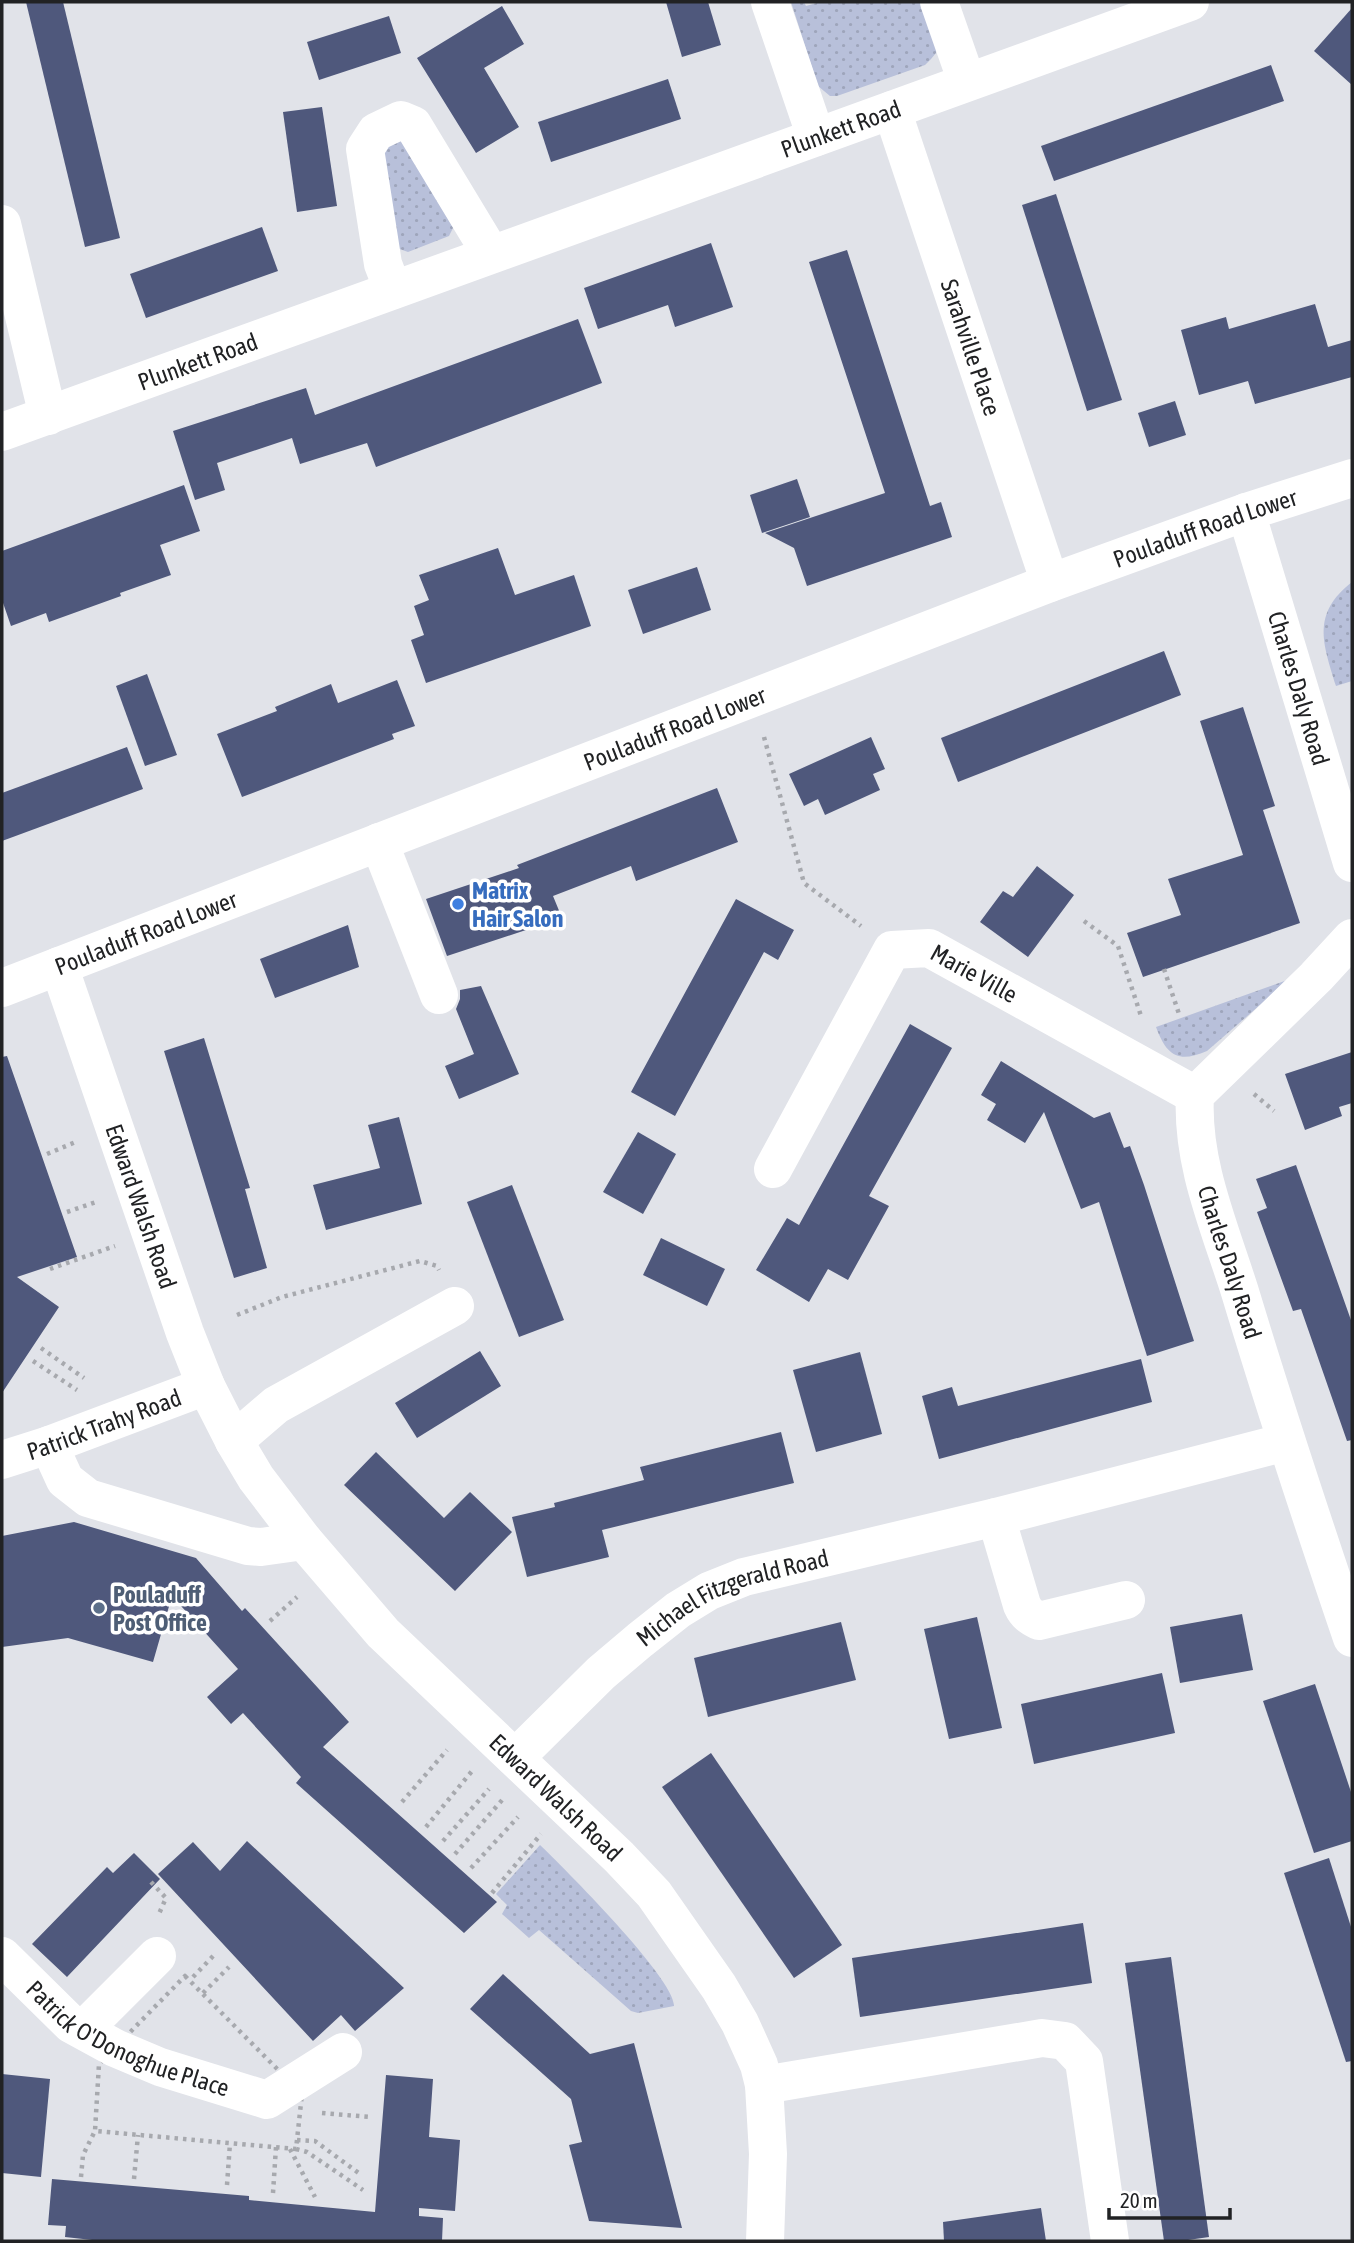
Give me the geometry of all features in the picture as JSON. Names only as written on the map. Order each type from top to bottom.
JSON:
[{"type":"street","points":[[771,2],[816,137]]},
{"type":"street","points":[[939,2],[967,82]]},
{"type":"street","name":"Plunkett Road","points":[[2,432],[1190,2]]},
{"type":"street","name":"Sarahville Place","points":[[892,110],[1050,583]]},
{"type":"street","points":[[393,290],[383,264],[365,149],[376,132],[401,120],[413,125],[491,254]]},
{"type":"street","points":[[2,224],[48,416]]},
{"type":"street","name":"Pouladuff Road Lower","points":[[2,988],[1050,583],[1246,512],[1352,478]]},
{"type":"street","name":"Charles Daly Road","points":[[1246,512],[1352,863]]},
{"type":"street","points":[[379,842],[439,995]]},
{"type":"street","points":[[1195,1095],[1316,977],[1352,938]]},
{"type":"street","name":"Marie Ville","points":[[773,1169],[892,950],[929,948],[1195,1095]]},
{"type":"street","name":"Edward Walsh Road","points":[[59,966],[185,1333],[206,1385],[256,1478],[304,1541],[383,1633],[620,1857],[654,1894],[719,1987],[735,2015],[751,2045],[764,2085],[768,2154],[765,2241]]},
{"type":"street","name":"Charles Daly Road","points":[[1195,1095],[1194,1121],[1206,1186],[1286,1442],[1352,1638]]},
{"type":"street","points":[[234,1441],[276,1405],[455,1306]]},
{"type":"street","name":"Patrick Trahy Road","points":[[2,1461],[206,1385]]},
{"type":"street","name":"Michael Fitzgerald Road","points":[[515,1758],[601,1673],[678,1610],[709,1591],[744,1577],[996,1517],[1286,1442]]},
{"type":"street","points":[[49,1445],[65,1479],[88,1498],[248,1546],[261,1547],[304,1541]]},
{"type":"street","points":[[996,1517],[1022,1605],[1032,1617],[1039,1621],[1126,1600]]},
{"type":"street","points":[[83,2031],[156,1939]]},
{"type":"street","name":"Patrick O'Donoghue Place","points":[[2,1956],[71,2024],[83,2031],[160,2067],[267,2100],[343,2052]]},
{"type":"street","points":[[764,2085],[1042,2038],[1066,2041],[1084,2062],[1110,2241]]},
{"type":"path","points":[[754,699],[804,883],[892,950]]},
{"type":"path","points":[[1084,921],[1118,946],[1144,1027]]},
{"type":"path","points":[[1164,969],[1179,1014]]},
{"type":"path","points":[[1249,1090],[1274,1111]]},
{"type":"path","points":[[47,1154],[80,1140]]},
{"type":"path","points":[[67,1212],[102,1200]]},
{"type":"path","points":[[50,1269],[117,1245]]},
{"type":"path","points":[[41,1348],[84,1378]]},
{"type":"path","points":[[33,1361],[77,1390]]},
{"type":"path","points":[[270,1621],[297,1597]]},
{"type":"path","points":[[402,1802],[448,1749]]},
{"type":"path","points":[[425,1827],[472,1771]]},
{"type":"path","points":[[443,1840],[490,1787]]},
{"type":"path","points":[[455,1854],[503,1799]]},
{"type":"path","points":[[471,1868],[520,1815]]},
{"type":"path","points":[[492,1893],[541,1834]]},
{"type":"path","points":[[151,1882],[166,1898],[156,1939]]},
{"type":"path","points":[[190,1980],[216,1953]]},
{"type":"path","points":[[203,1993],[229,1967]]},
{"type":"path","points":[[314,2113],[370,2116]]},
{"type":"path","points":[[81,2177],[83,2155],[95,2132]]},
{"type":"path","points":[[134,2179],[138,2135]]},
{"type":"path","points":[[297,2140],[315,2141],[360,2174]]},
{"type":"path","points":[[227,2185],[230,2143]]},
{"type":"path","points":[[273,2193],[275,2147]]},
{"type":"path","points":[[315,2197],[293,2149],[307,2152],[363,2190]]},
{"type":"shaded area","points":[[791,2],[804,2],[806,6],[820,2],[924,2],[938,43],[936,53],[925,65],[837,96],[830,96],[818,86]]},
{"type":"shaded area","points":[[403,139],[456,222],[449,236],[408,252],[394,247],[374,169],[388,142]]},
{"type":"shaded area","points":[[1352,582],[1352,681],[1336,686],[1327,656],[1325,618],[1339,594]]},
{"type":"shaded area","points":[[1290,979],[1207,1051],[1181,1057],[1170,1051],[1160,1037],[1156,1027]]},
{"type":"shaded area","points":[[540,1845],[639,1949],[670,1993],[674,2006],[638,2013],[631,2011],[539,1930],[529,1938],[502,1914],[507,1905],[496,1894]]},
{"type":"building","points":[[26,2],[63,2],[120,238],[85,247]]},
{"type":"building","points":[[666,2],[708,2],[721,45],[682,57]]},
{"type":"building","points":[[502,6],[524,44],[484,68],[519,127],[476,153],[417,58]]},
{"type":"building","points":[[1352,8],[1352,85],[1314,51]]},
{"type":"building","points":[[389,16],[401,53],[319,80],[307,42]]},
{"type":"building","points":[[1271,65],[1284,101],[1054,181],[1041,146]]},
{"type":"building","points":[[668,79],[681,119],[551,162],[538,122]]},
{"type":"building","points":[[322,107],[337,206],[297,212],[283,112]]},
{"type":"building","points":[[1056,194],[1122,400],[1087,411],[1022,205]]},
{"type":"building","points":[[262,227],[278,271],[146,318],[130,274]]},
{"type":"building","points":[[711,243],[733,307],[675,327],[668,305],[598,329],[584,288]]},
{"type":"building","points":[[847,250],[930,506],[941,502],[952,537],[807,586],[794,548],[765,533],[885,493],[809,262]]},
{"type":"building","points":[[1315,304],[1328,347],[1352,340],[1352,377],[1255,404],[1248,381],[1199,395],[1181,330],[1226,317],[1229,329]]},
{"type":"building","points":[[578,319],[602,383],[376,467],[367,443],[300,464],[292,438],[217,463],[225,490],[195,500],[173,431],[306,388],[315,415]]},
{"type":"building","points":[[1175,401],[1186,435],[1149,447],[1138,413]]},
{"type":"building","points":[[797,479],[810,517],[762,533],[750,495]]},
{"type":"building","points":[[184,485],[200,531],[160,545],[171,575],[49,622],[46,613],[11,626],[2,600],[2,551]]},
{"type":"building","points":[[498,548],[515,595],[574,575],[591,626],[426,683],[411,640],[424,635],[414,606],[429,600],[419,575]]},
{"type":"building","points":[[697,567],[711,610],[643,634],[628,590]]},
{"type":"building","points":[[1164,651],[1181,695],[958,782],[941,738]]},
{"type":"building","points":[[147,674],[177,755],[145,766],[116,686]]},
{"type":"building","points":[[397,680],[415,726],[392,734],[394,739],[242,797],[217,734],[277,711],[275,707],[331,684],[338,703]]},
{"type":"building","points":[[1243,707],[1275,806],[1263,810],[1300,923],[1143,977],[1127,933],[1181,915],[1168,879],[1243,855],[1200,721]]},
{"type":"building","points":[[871,737],[885,769],[873,774],[880,790],[825,815],[818,799],[804,806],[789,774]]},
{"type":"building","points":[[127,747],[143,789],[2,841],[2,793]]},
{"type":"building","points":[[717,788],[738,842],[636,881],[631,866],[553,896],[560,913],[531,924],[532,928],[447,956],[426,899],[519,868],[517,865]]},
{"type":"building","points":[[1037,866],[1074,895],[1028,957],[980,922],[1003,891],[1013,897]]},
{"type":"building","points":[[736,899],[794,930],[778,960],[764,952],[675,1116],[631,1092]]},
{"type":"building","points":[[348,925],[359,967],[275,998],[260,959]]},
{"type":"building","points":[[481,986],[519,1074],[459,1099],[445,1066],[474,1054],[456,1009],[460,990]]},
{"type":"building","points":[[910,1024],[952,1048],[869,1196],[889,1206],[848,1280],[828,1269],[809,1302],[756,1270],[787,1218],[799,1225]]},
{"type":"building","points":[[204,1038],[250,1188],[245,1189],[267,1268],[234,1278],[164,1051]]},
{"type":"building","points":[[1352,1052],[1352,1103],[1339,1107],[1342,1116],[1305,1130],[1285,1074]]},
{"type":"building","points":[[7,1056],[77,1257],[17,1277],[59,1307],[2,1393],[2,1057]]},
{"type":"building","points":[[1001,1061],[1094,1118],[1110,1112],[1124,1148],[1130,1146],[1194,1341],[1147,1356],[1099,1202],[1081,1209],[1044,1112],[1025,1143],[987,1120],[996,1104],[981,1095]]},
{"type":"building","points":[[399,1117],[422,1204],[326,1230],[313,1185],[380,1168],[368,1125]]},
{"type":"building","points":[[638,1132],[676,1154],[643,1214],[603,1192]]},
{"type":"building","points":[[1296,1165],[1352,1323],[1352,1440],[1347,1441],[1301,1309],[1293,1311],[1257,1212],[1267,1208],[1256,1179]]},
{"type":"building","points":[[512,1185],[564,1320],[519,1337],[467,1202]]},
{"type":"building","points":[[661,1238],[725,1269],[707,1306],[643,1275]]},
{"type":"building","points":[[480,1351],[501,1386],[417,1438],[395,1403]]},
{"type":"building","points":[[860,1352],[882,1434],[816,1452],[793,1370]]},
{"type":"building","points":[[1141,1359],[1152,1402],[939,1459],[922,1396],[952,1387],[958,1406]]},
{"type":"building","points":[[781,1432],[794,1483],[602,1530],[609,1557],[527,1577],[512,1517],[555,1507],[554,1503],[644,1480],[640,1467]]},
{"type":"building","points":[[376,1452],[444,1518],[470,1492],[512,1532],[455,1591],[344,1485]]},
{"type":"building","points":[[74,1522],[196,1558],[242,1611],[245,1608],[349,1722],[323,1747],[497,1902],[464,1933],[296,1783],[301,1777],[243,1713],[231,1724],[207,1697],[238,1669],[172,1596],[153,1662],[68,1638],[2,1647],[2,1536]]},
{"type":"building","points":[[1242,1614],[1253,1670],[1180,1683],[1170,1627]]},
{"type":"building","points":[[977,1617],[1002,1728],[949,1739],[924,1629]]},
{"type":"building","points":[[841,1622],[856,1680],[708,1717],[694,1658]]},
{"type":"building","points":[[1162,1673],[1175,1733],[1034,1764],[1021,1704]]},
{"type":"building","points":[[1315,1684],[1352,1795],[1352,1841],[1314,1853],[1263,1701]]},
{"type":"building","points":[[711,1753],[842,1945],[794,1978],[662,1787]]},
{"type":"building","points":[[247,1841],[404,1988],[355,2031],[341,2015],[313,2041],[158,1874],[193,1842],[220,1871]]},
{"type":"building","points":[[134,1853],[160,1879],[67,1977],[32,1944],[107,1867],[113,1873]]},
{"type":"building","points":[[1329,1858],[1352,1930],[1352,2061],[1346,2062],[1284,1873]]},
{"type":"building","points":[[1083,1923],[1092,1983],[860,2017],[852,1958]]},
{"type":"building","points":[[1171,1957],[1209,2237],[1181,2241],[1164,2241],[1125,1963]]},
{"type":"building","points":[[503,1974],[590,2054],[634,2043],[682,2228],[589,2221],[569,2145],[582,2142],[571,2099],[470,2009]]},
{"type":"building","points":[[2,2074],[50,2079],[41,2177],[2,2173]]},
{"type":"building","points":[[386,2075],[433,2079],[429,2137],[460,2140],[455,2211],[419,2208],[419,2216],[443,2218],[442,2241],[101,2241],[65,2237],[66,2226],[48,2225],[52,2179],[249,2196],[249,2200],[375,2212]]},
{"type":"building","points":[[1041,2208],[1046,2241],[944,2241],[943,2222]]},
{"type":"place","name":"Matrix Hair Salon","points":[[458,904]]},
{"type":"place","name":"Pouladuff Post Office","points":[[99,1608]]}]
